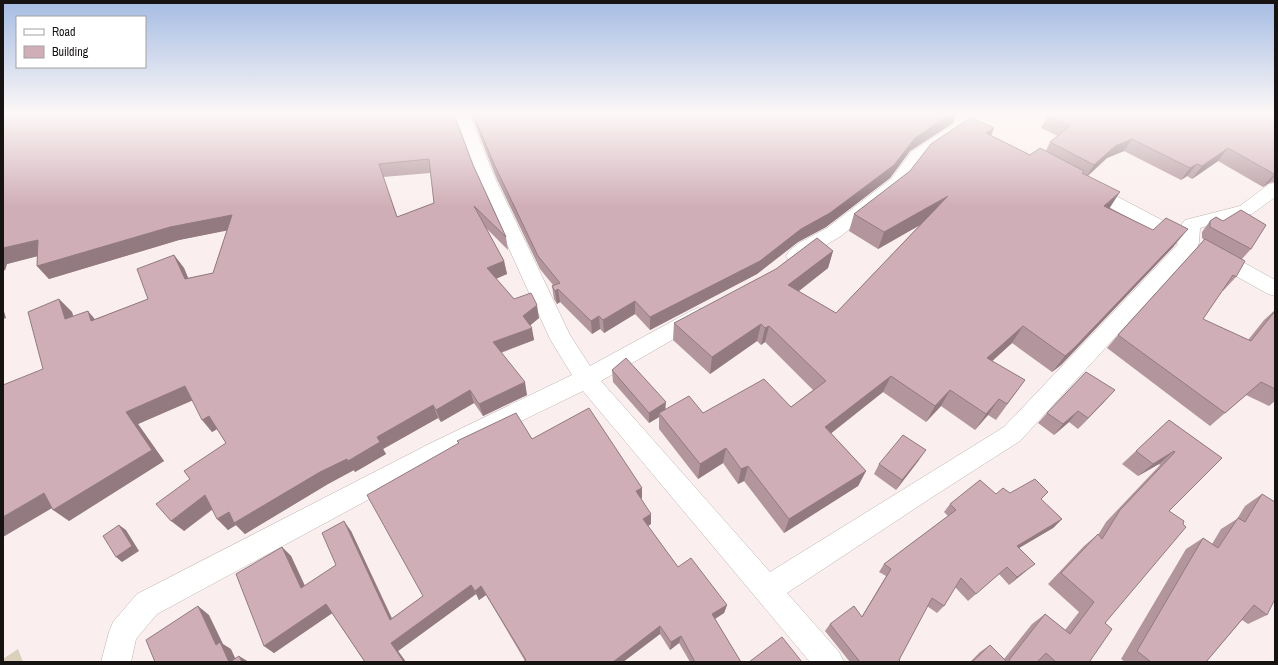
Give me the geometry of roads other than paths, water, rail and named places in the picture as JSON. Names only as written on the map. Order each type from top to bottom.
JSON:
[{"type":"street","points":[[473,145],[486,178],[558,332],[586,379],[829,662]]},
{"type":"street","points":[[783,266],[806,248],[834,232],[897,183],[917,156],[929,145]]},
{"type":"street","points":[[1078,183],[1275,289]]},
{"type":"street","points":[[767,590],[928,486],[1012,434],[1080,359],[1190,243],[1192,224],[1246,210],[1275,188]]},
{"type":"street","points":[[116,662],[123,632],[147,604],[439,450],[586,379],[712,308]]}]
